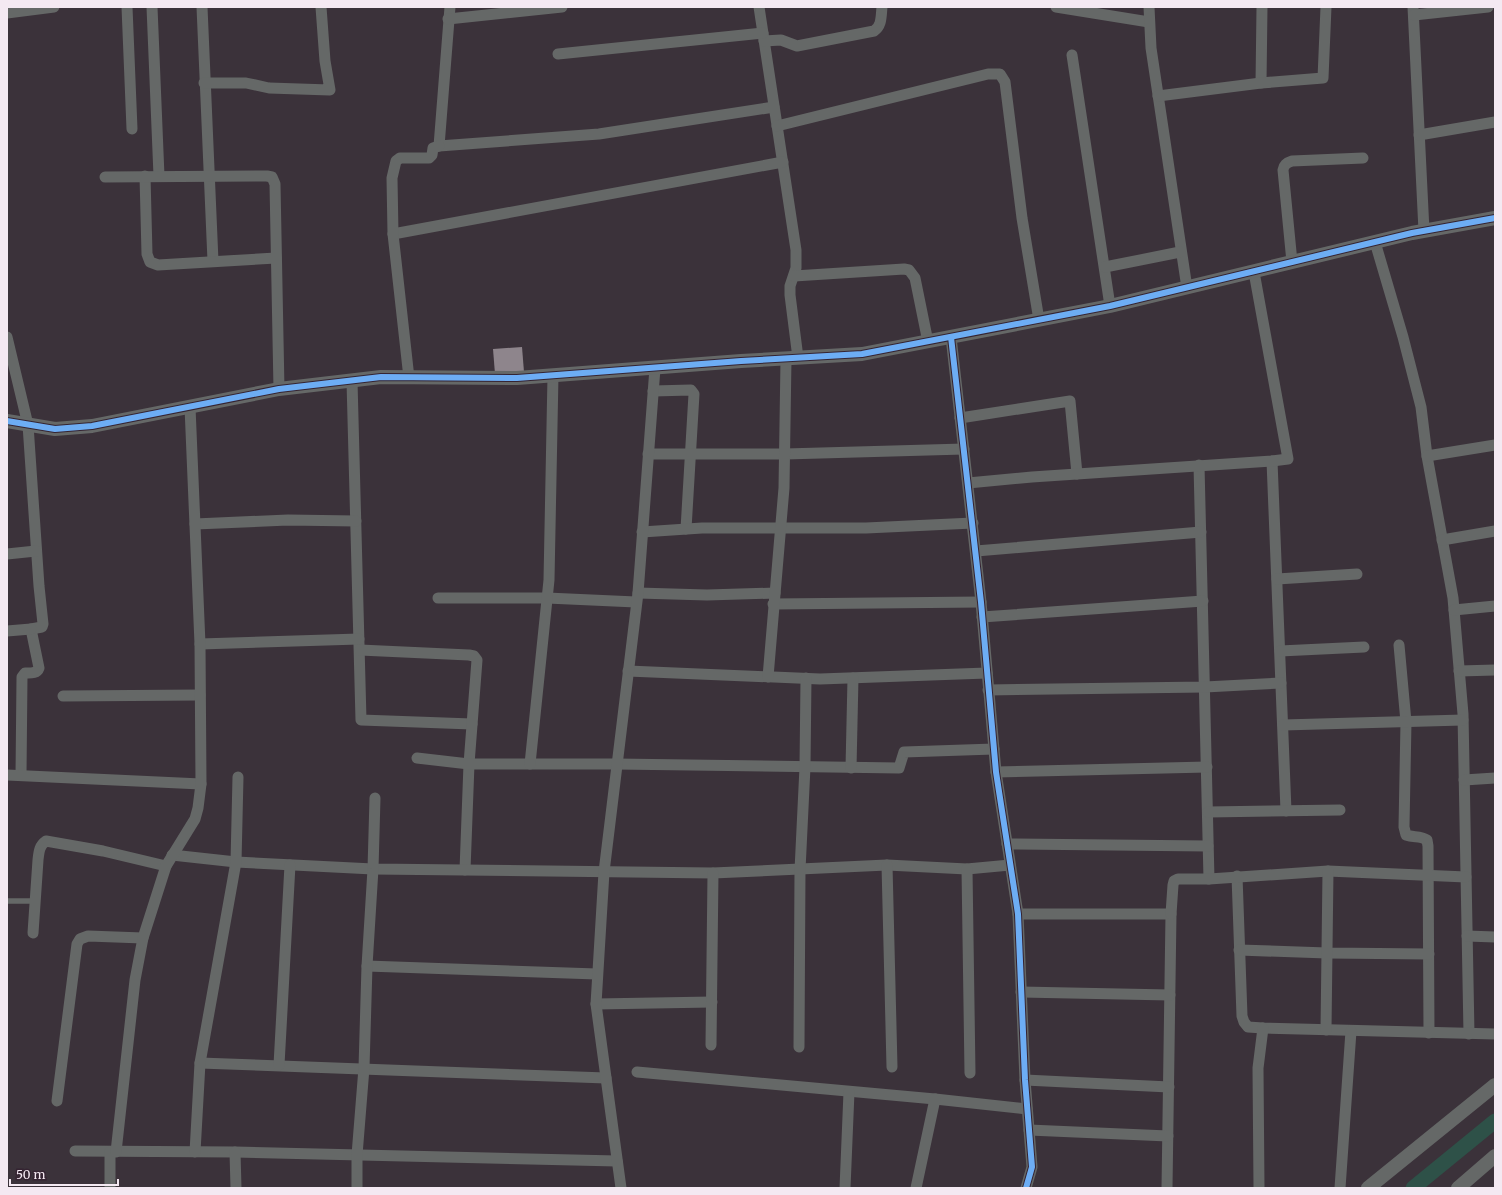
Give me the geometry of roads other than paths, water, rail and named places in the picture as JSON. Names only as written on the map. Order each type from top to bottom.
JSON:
[{"type":"street","points":[[7,13],[54,7]]},
{"type":"street","points":[[127,7],[132,129]]},
{"type":"street","points":[[152,7],[159,176]]},
{"type":"street","points":[[202,7],[204,83],[213,261]]},
{"type":"street","points":[[204,83],[246,82],[269,88],[330,90],[325,61],[320,7]]},
{"type":"street","points":[[439,146],[450,7]]},
{"type":"street","points":[[448,19],[562,7]]},
{"type":"street","points":[[759,7],[796,250],[796,268],[790,286],[792,358],[784,488],[768,677]]},
{"type":"street","points":[[558,54],[763,37],[781,40],[797,46],[874,31],[878,29],[880,23],[882,7]]},
{"type":"street","points":[[1056,7],[1149,22]]},
{"type":"street","points":[[1149,7],[1151,48],[1180,252],[1187,288]]},
{"type":"street","points":[[1260,83],[1262,7]]},
{"type":"street","points":[[1158,96],[1260,83],[1323,78],[1326,7]]},
{"type":"street","points":[[1424,231],[1414,11],[1488,7]]},
{"type":"street","points":[[1072,54],[1110,306]]},
{"type":"street","points":[[777,126],[988,74],[1000,74],[1005,82],[1022,218],[1039,320]]},
{"type":"street","points":[[409,378],[392,234],[392,178],[396,161],[400,158],[430,158],[433,148],[439,146],[599,134],[774,107]]},
{"type":"street","points":[[1419,135],[1495,122]]},
{"type":"street","points":[[1292,262],[1283,170],[1284,166],[1287,162],[1292,161],[1363,158]]},
{"type":"street","points":[[392,234],[783,162]]},
{"type":"street","points":[[105,176],[267,176],[274,180],[279,389]]},
{"type":"street","points":[[145,176],[147,254],[150,262],[158,265],[276,258]]},
{"type":"street","points":[[7,421],[55,429],[92,426],[279,389],[380,377],[517,378],[862,354],[1110,306],[1375,242],[1495,218]]},
{"type":"street","points":[[1375,242],[1413,376],[1420,407],[1454,610],[1463,720],[1469,1034]]},
{"type":"street","points":[[1105,267],[1180,252]]},
{"type":"street","points":[[794,276],[904,269],[909,270],[915,278],[928,342]]},
{"type":"street","points":[[968,483],[1288,459],[1254,272]]},
{"type":"street","points":[[7,337],[28,425],[36,551],[43,624],[42,627],[7,631]]},
{"type":"street","points":[[951,337],[976,551],[996,772],[1018,914],[1025,1080],[1032,1167],[1026,1188]]},
{"type":"street","points":[[621,1188],[596,1004],[597,974],[604,872],[637,598],[655,368]]},
{"type":"street","points":[[530,764],[547,598],[551,503],[553,375]]},
{"type":"street","points":[[352,381],[362,720],[472,724]]},
{"type":"street","points":[[653,391],[693,391],[694,397],[686,529]]},
{"type":"street","points":[[960,418],[1070,401],[1077,474]]},
{"type":"street","points":[[110,1188],[113,1152],[136,980],[144,938],[166,866],[195,819],[201,784],[200,644],[190,407]]},
{"type":"street","points":[[1427,456],[1495,445]]},
{"type":"street","points":[[648,454],[785,454],[964,449]]},
{"type":"street","points":[[1272,461],[1286,810]]},
{"type":"street","points":[[1199,465],[1209,879]]},
{"type":"street","points":[[195,524],[288,520],[356,521]]},
{"type":"street","points":[[642,532],[686,529],[866,528],[972,523]]},
{"type":"street","points":[[1442,540],[1495,531]]},
{"type":"street","points":[[976,551],[1201,532]]},
{"type":"street","points":[[7,554],[36,551]]},
{"type":"street","points":[[1277,579],[1357,574]]},
{"type":"street","points":[[438,598],[637,598],[707,595],[774,599],[981,602]]},
{"type":"street","points":[[982,616],[1202,600]]},
{"type":"street","points":[[1454,610],[1495,606]]},
{"type":"street","points":[[21,776],[22,677],[25,673],[35,672],[39,668],[31,629]]},
{"type":"street","points":[[200,644],[359,644],[474,656],[478,665],[468,764],[465,870]]},
{"type":"street","points":[[1400,646],[1406,722],[1404,827],[1406,835],[1411,837],[1422,836],[1427,840],[1430,1033]]},
{"type":"street","points":[[1280,651],[1364,647]]},
{"type":"street","points":[[1459,671],[1495,670]]},
{"type":"street","points":[[628,671],[806,678],[853,678],[987,673]]},
{"type":"street","points":[[799,1047],[800,870],[805,767],[806,678]]},
{"type":"street","points":[[851,768],[853,678]]},
{"type":"street","points":[[988,690],[1205,687],[1281,683]]},
{"type":"street","points":[[63,696],[200,696]]},
{"type":"street","points":[[1283,725],[1463,720]]},
{"type":"street","points":[[417,758],[468,764],[616,764],[899,768],[904,752],[994,749]]},
{"type":"street","points":[[996,772],[1207,767]]},
{"type":"street","points":[[7,775],[201,784]]},
{"type":"street","points":[[195,1152],[200,1062],[236,862],[238,777]]},
{"type":"street","points":[[1464,780],[1495,778]]},
{"type":"street","points":[[358,1188],[357,1155],[364,1068],[375,798]]},
{"type":"street","points":[[1208,812],[1340,810]]},
{"type":"street","points":[[33,933],[38,860],[42,844],[46,841],[103,851],[166,866]]},
{"type":"street","points":[[1007,844],[1208,846]]},
{"type":"street","points":[[172,855],[236,862],[373,869],[604,872],[713,873],[886,865],[967,869],[1010,865]]},
{"type":"street","points":[[279,1065],[290,865]]},
{"type":"street","points":[[886,865],[892,1067]]},
{"type":"street","points":[[967,869],[970,1073]]},
{"type":"street","points":[[1168,1188],[1171,914],[1174,881],[1178,879],[1209,879],[1328,871],[1466,877]]},
{"type":"street","points":[[1326,1030],[1328,871]]},
{"type":"street","points":[[711,1045],[713,873]]},
{"type":"street","points":[[1237,876],[1242,1016],[1248,1027],[1495,1034]]},
{"type":"street","points":[[1018,914],[1171,914]]},
{"type":"street","points":[[57,1101],[77,944],[80,939],[88,936],[144,938]]},
{"type":"street","points":[[1467,936],[1495,937]]},
{"type":"street","points":[[1239,950],[1429,954]]},
{"type":"street","points":[[367,966],[597,974]]},
{"type":"street","points":[[1021,992],[1170,995]]},
{"type":"street","points":[[596,1004],[712,1002]]},
{"type":"street","points":[[1259,1188],[1258,1068],[1263,1028]]},
{"type":"street","points":[[1340,1188],[1351,1031]]},
{"type":"street","points":[[200,1062],[606,1078]]},
{"type":"street","points":[[637,1072],[935,1099],[1027,1109]]},
{"type":"street","points":[[1025,1080],[1169,1087]]},
{"type":"street","points":[[1368,1188],[1495,1085]]},
{"type":"street","points":[[845,1188],[849,1092]]},
{"type":"street","points":[[916,1188],[935,1099]]},
{"type":"street","points":[[1029,1130],[1168,1136]]},
{"type":"street","points":[[75,1151],[235,1152],[617,1161]]},
{"type":"street","points":[[235,1152],[236,1188]]},
{"type":"street","points":[[1458,1188],[1495,1156]]},
{"type":"lane","points":[[7,901],[35,901]]},
{"type":"waterway","points":[[1413,1188],[1495,1121]]}]
